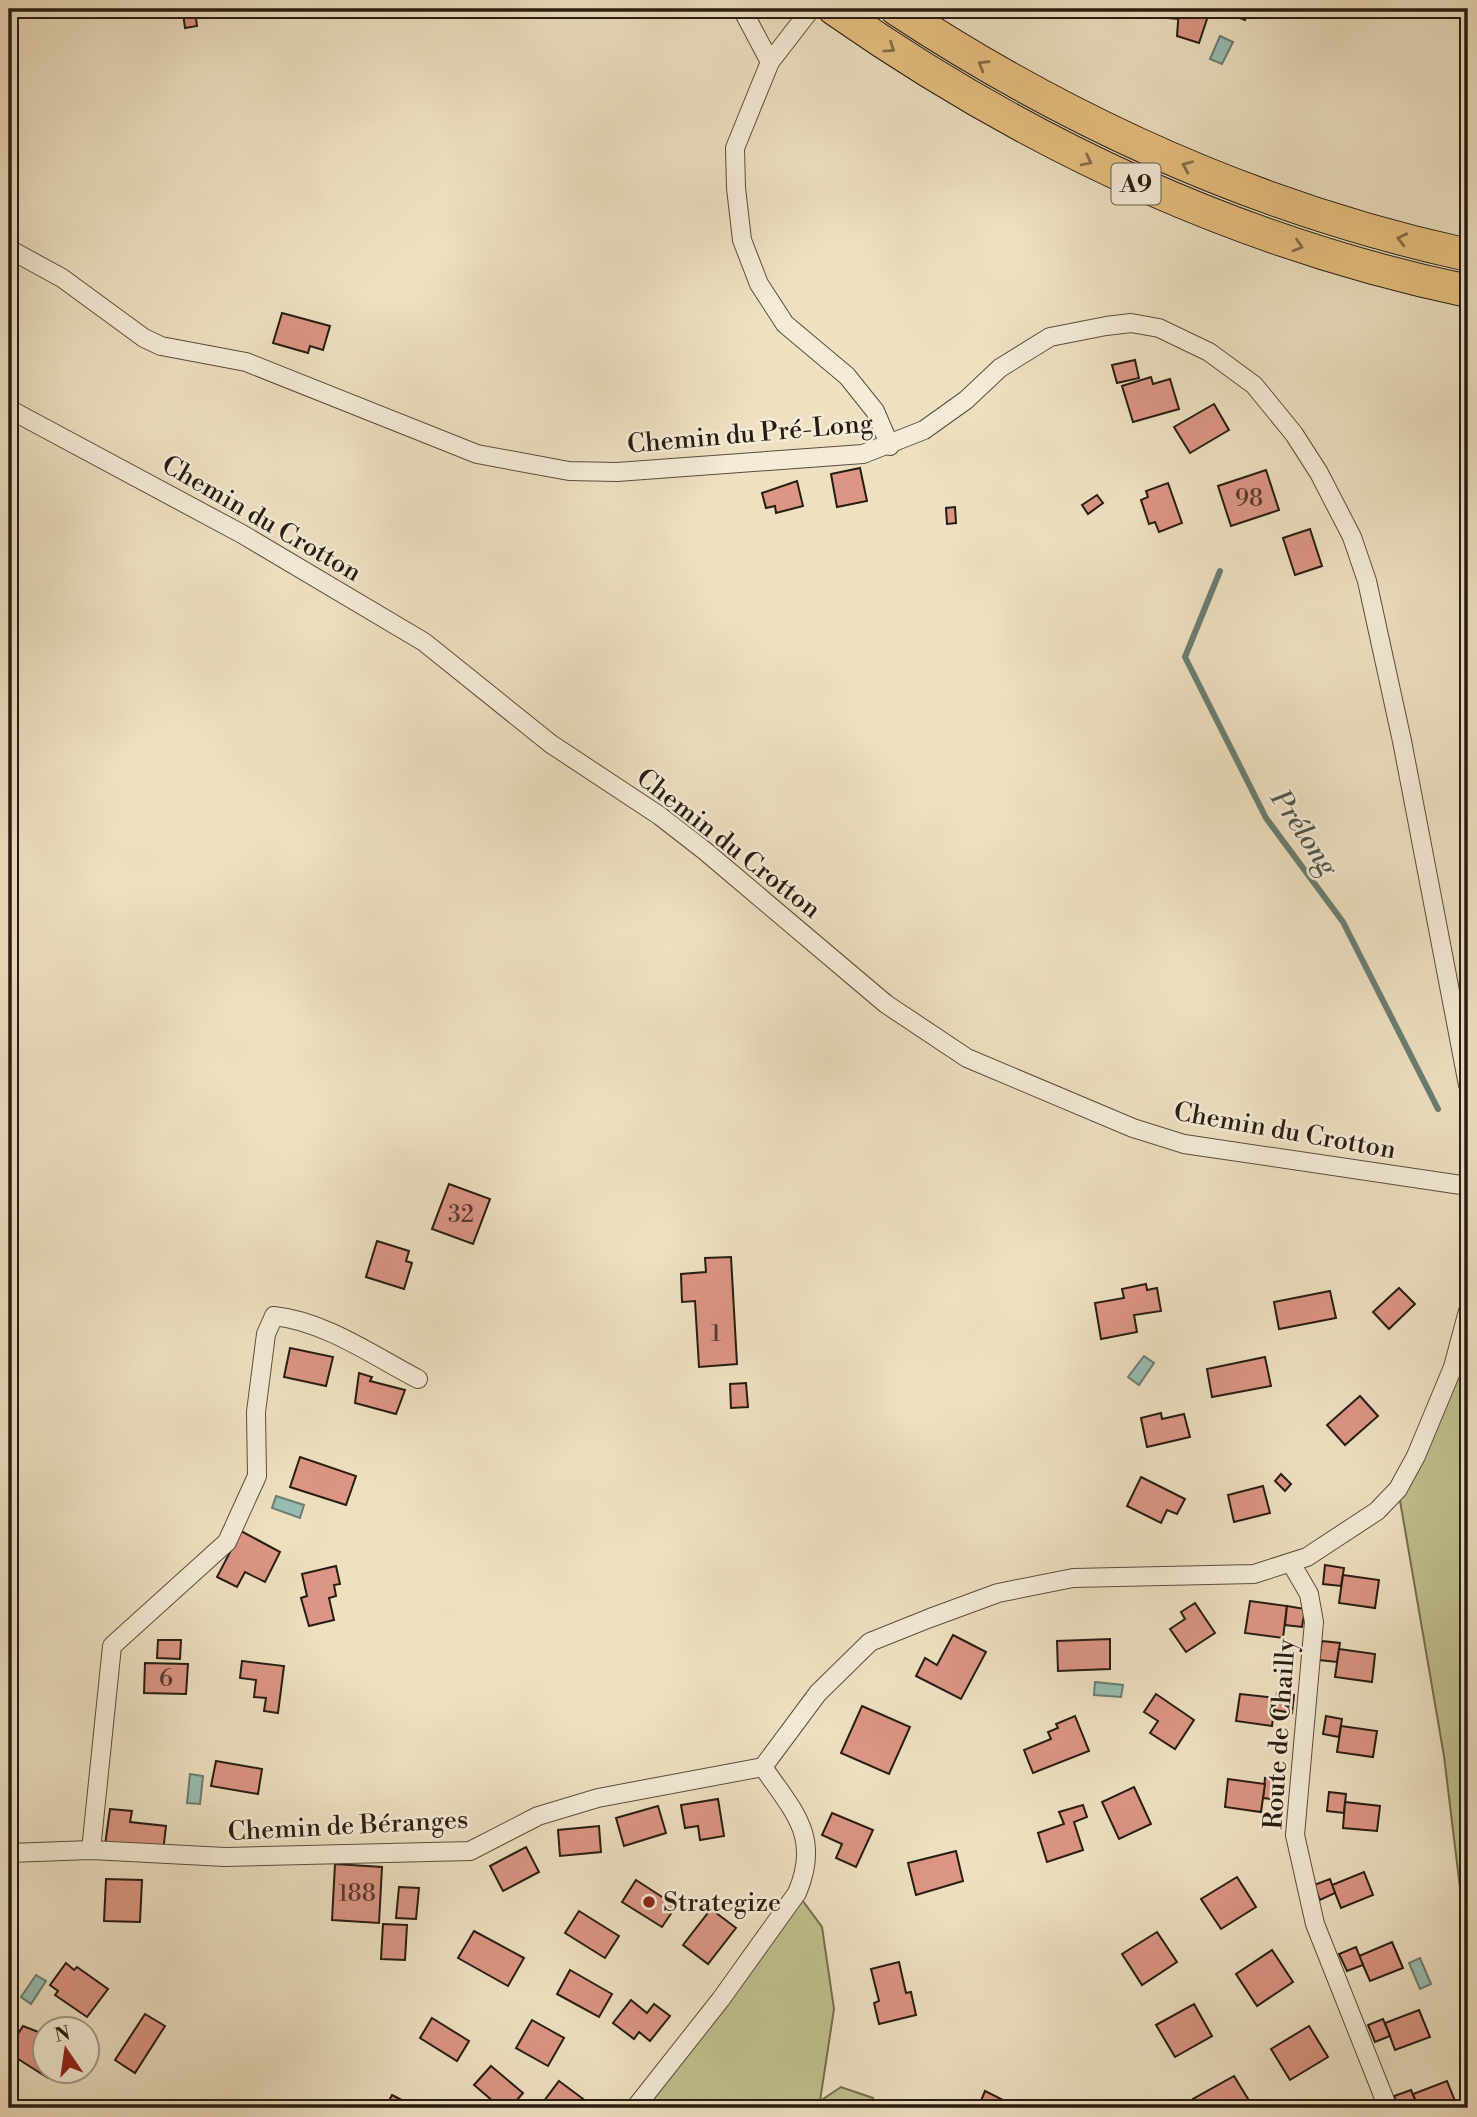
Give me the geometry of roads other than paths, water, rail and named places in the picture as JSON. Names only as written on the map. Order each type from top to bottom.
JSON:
[{"type":"highway","name":"A9","points":[[834,9],[970,98],[1052,143],[1136,184],[1287,243],[1390,274],[1468,291]]},
{"type":"highway","name":"A9","points":[[896,9],[1007,79],[1150,151],[1298,209],[1400,239],[1468,255]]},
{"type":"street","points":[[742,9],[769,62]]},
{"type":"street","points":[[811,9],[769,62],[735,148],[742,240],[759,284],[785,324],[847,376],[875,411],[890,446]]},
{"type":"street","name":"Chemin du Pré-Long","points":[[9,249],[62,278],[144,338],[161,346],[246,362],[477,454],[569,471],[617,472],[863,454],[890,446],[944,416],[1000,368],[1050,337],[1106,326],[1131,323],[1159,328],[1209,352],[1254,385],[1294,434],[1319,473],[1352,537],[1367,581],[1402,741],[1468,1085]]},
{"type":"street","name":"Chemin du Crotton","points":[[9,410],[242,534],[424,642],[551,744],[660,816],[705,851],[886,1004],[967,1058],[1133,1128],[1184,1144],[1468,1186]]},
{"type":"street","points":[[635,2108],[721,1999],[797,1894],[805,1874],[806,1838],[799,1820],[762,1767],[818,1693],[870,1642],[998,1593],[1073,1578],[1254,1574],[1307,1557],[1377,1511],[1398,1489],[1416,1456],[1452,1367],[1468,1311]]},
{"type":"street","points":[[91,1850],[112,1646],[227,1542],[257,1476],[256,1412],[266,1334],[274,1316],[289,1317],[337,1337],[418,1379]]},
{"type":"street","name":"Route de Chailly","points":[[1292,1563],[1309,1594],[1314,1622],[1296,1835],[1315,1924],[1388,2108]]},
{"type":"street","name":"Chemin de Béranges","points":[[9,1853],[91,1850],[225,1857],[470,1851],[550,1812],[598,1798],[762,1767]]},
{"type":"water","points":[[1220,36],[1233,42],[1222,64],[1210,59]]},
{"type":"water","points":[[1144,1356],[1154,1363],[1139,1385],[1128,1377]]},
{"type":"water","points":[[276,1496],[304,1505],[300,1518],[272,1508]]},
{"type":"water","points":[[1095,1682],[1123,1685],[1121,1697],[1094,1695]]},
{"type":"water","points":[[190,1774],[203,1776],[200,1804],[187,1803]]},
{"type":"water","points":[[1420,1958],[1431,1984],[1420,1989],[1409,1963]]},
{"type":"water","points":[[36,1975],[46,1981],[31,2004],[21,1997]]},
{"type":"waterway","name":"Prélong","points":[[1220,571],[1185,657],[1266,818],[1343,922],[1438,1109]]},
{"type":"place","name":"Strategize","points":[[649,1902]]}]
